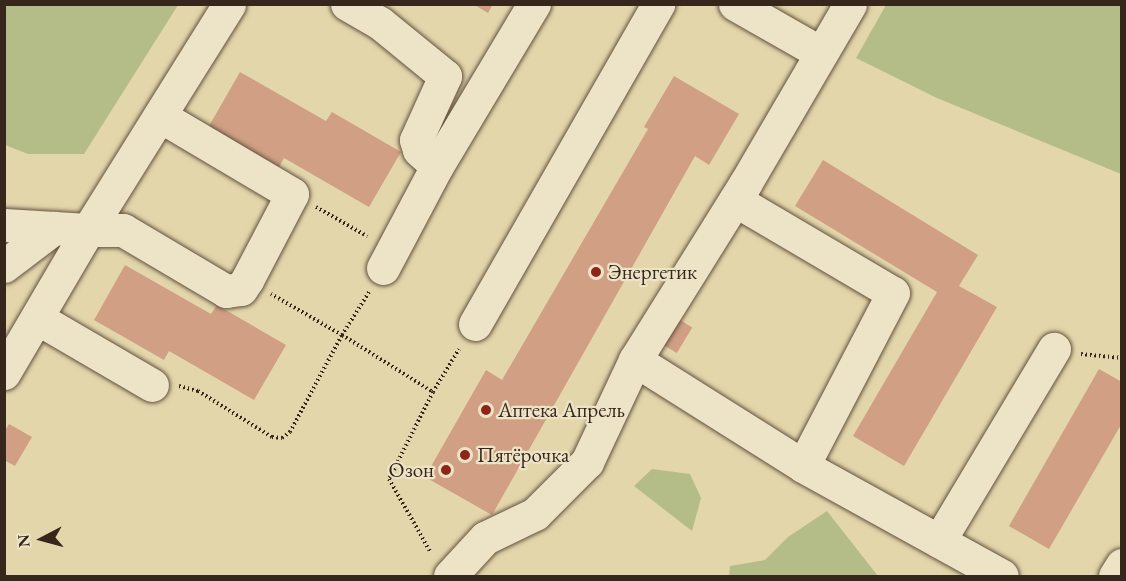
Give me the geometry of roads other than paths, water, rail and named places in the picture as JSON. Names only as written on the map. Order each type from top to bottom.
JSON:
[{"type":"street","points":[[4,373],[88,230],[229,4]]},
{"type":"street","points":[[347,4],[381,23],[445,76],[416,145],[437,166]]},
{"type":"street","points":[[388,259],[437,166],[534,4]]},
{"type":"street","points":[[475,324],[658,4]]},
{"type":"street","points":[[735,4],[821,53]]},
{"type":"street","points":[[442,567],[485,538],[535,514],[587,462],[635,360],[735,200],[850,4]]},
{"type":"street","points":[[4,225],[123,230],[226,291],[241,289],[292,194],[160,116]]},
{"type":"street","points":[[735,200],[893,293],[803,466]]},
{"type":"street","points":[[4,266],[54,228]]},
{"type":"street","points":[[37,318],[152,385]]},
{"type":"street","points":[[939,541],[1054,349]]},
{"type":"street","points":[[635,360],[803,466],[1002,576]]},
{"type":"street","points":[[1114,576],[1122,565]]},
{"type":"place","name":"Энергетик","points":[[596,272]]},
{"type":"place","name":"Аптека Апрель","points":[[486,410]]},
{"type":"place","name":"Пятёрочка","points":[[465,455]]},
{"type":"place","name":"Озон","points":[[446,470]]}]
